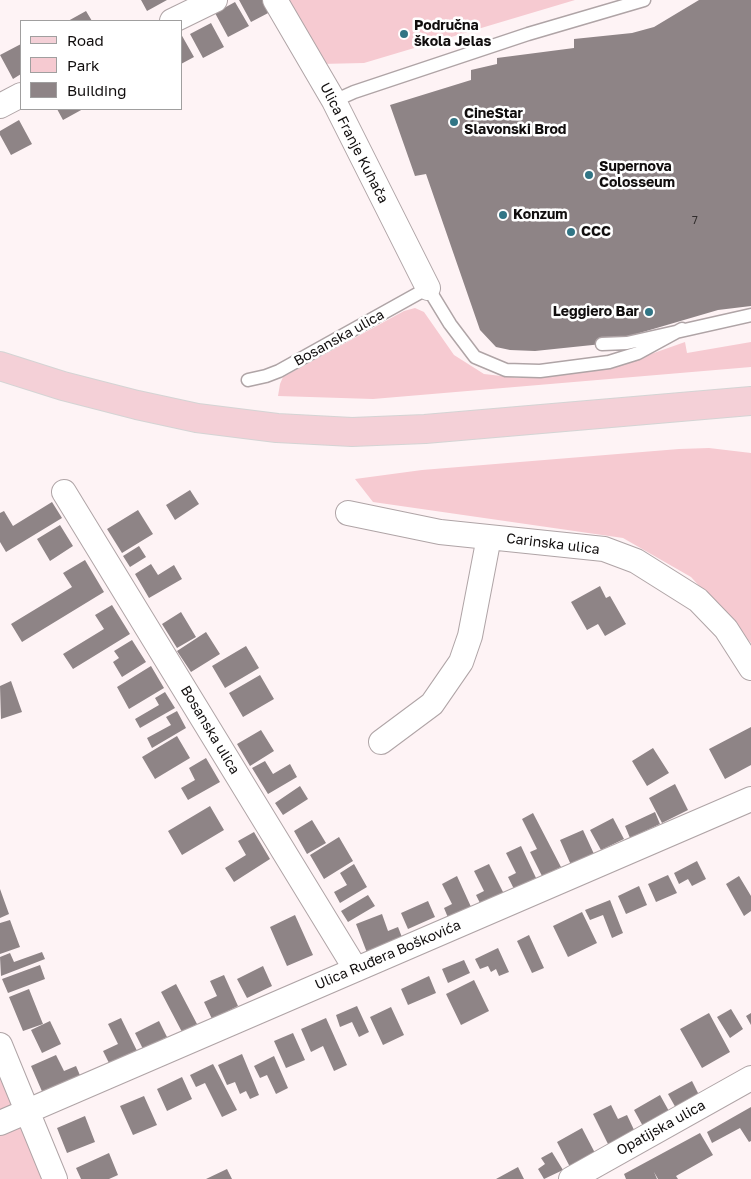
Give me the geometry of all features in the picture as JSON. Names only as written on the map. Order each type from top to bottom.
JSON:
[{"type":"main road","points":[[0,366],[109,398],[197,418],[277,428],[352,432],[434,428],[751,401]]},
{"type":"street","points":[[174,20],[215,0]]},
{"type":"street","name":"Ulica Franje Kuhača","points":[[275,0],[334,101],[428,288]]},
{"type":"street","points":[[0,106],[20,96]]},
{"type":"street","name":"Bosanska ulica","points":[[64,492],[356,968]]},
{"type":"street","name":"Carinska ulica","points":[[348,513],[440,532],[604,549],[636,561],[698,600],[726,628],[751,668]]},
{"type":"street","name":"Carinska ulica","points":[[381,742],[432,704],[461,662],[470,636],[489,536]]},
{"type":"street","name":"Ulica Ruđera Boškovića","points":[[0,1123],[356,968],[751,800]]},
{"type":"street","points":[[0,1045],[55,1179]]},
{"type":"street","name":"Opatijska ulica","points":[[571,1179],[751,1078]]},
{"type":"lane","points":[[334,101],[354,92],[528,34],[644,0]]},
{"type":"lane","points":[[428,288],[450,324],[475,357],[506,370],[540,371],[609,362],[638,353],[682,329]]},
{"type":"lane","name":"Bosanska ulica","points":[[248,380],[279,371],[428,288]]},
{"type":"lane","points":[[602,344],[627,343],[682,329],[751,315]]},
{"type":"green space","name":"Područna škola Jelas","points":[[287,0],[575,0],[364,63],[320,64]]},
{"type":"green space","points":[[415,308],[424,312],[454,355],[484,374],[519,378],[544,376],[634,360],[685,342],[687,353],[751,342],[751,367],[373,399],[278,396],[283,377],[404,311]]},
{"type":"green space","points":[[709,448],[751,453],[751,643],[691,577],[623,538],[373,502],[355,479],[422,470]]},
{"type":"green space","points":[[0,1072],[43,1179],[0,1179]]},
{"type":"building","points":[[141,0],[167,0],[147,11]]},
{"type":"building","points":[[239,0],[266,0],[272,11],[251,22]]},
{"type":"building","name":"Supernova Colosseum","points":[[699,0],[751,0],[751,306],[718,310],[602,344],[535,351],[510,350],[496,347],[480,330],[426,174],[415,176],[390,105],[471,80],[471,70],[497,64],[497,58],[574,48],[574,39],[632,33],[654,27]]},
{"type":"building","points":[[235,2],[249,26],[228,37],[215,13]]},
{"type":"building","points":[[86,11],[91,20],[70,20]]},
{"type":"building","points":[[211,23],[224,47],[203,58],[190,34]]},
{"type":"building","points":[[182,36],[194,57],[182,63]]},
{"type":"building","points":[[20,45],[20,75],[13,79],[0,55]]},
{"type":"building","points":[[58,110],[81,110],[63,120]]},
{"type":"building","points":[[19,120],[32,144],[11,155],[0,135],[0,131]]},
{"type":"building","points":[[190,490],[199,504],[175,520],[166,505]]},
{"type":"building","points":[[52,502],[62,518],[6,552],[0,542],[0,513],[4,511],[13,526]]},
{"type":"building","points":[[138,510],[153,534],[122,553],[107,529]]},
{"type":"building","points":[[60,525],[73,546],[50,561],[37,539]]},
{"type":"building","points":[[139,546],[146,557],[130,567],[123,556]]},
{"type":"building","points":[[85,560],[104,592],[22,642],[11,624],[72,587],[63,573]]},
{"type":"building","points":[[151,564],[158,575],[174,565],[182,579],[149,598],[135,574]]},
{"type":"building","points":[[600,586],[606,598],[610,596],[626,624],[605,636],[598,624],[587,630],[571,602]]},
{"type":"building","points":[[112,605],[130,634],[73,669],[63,654],[104,629],[95,615]]},
{"type":"building","points":[[181,612],[196,637],[177,648],[162,624]]},
{"type":"building","points":[[206,632],[220,654],[191,672],[177,651]]},
{"type":"building","points":[[132,640],[146,662],[122,677],[113,662],[119,658],[114,651]]},
{"type":"building","points":[[246,646],[259,668],[225,688],[212,666]]},
{"type":"building","points":[[151,666],[164,688],[129,709],[117,687]]},
{"type":"building","points":[[260,675],[274,699],[243,717],[229,693]]},
{"type":"building","points":[[11,681],[22,712],[1,719],[0,686]]},
{"type":"building","points":[[165,692],[175,708],[140,728],[135,719],[159,705],[155,698]]},
{"type":"building","points":[[177,711],[186,728],[152,748],[147,738],[171,725],[166,717]]},
{"type":"building","points":[[751,727],[751,765],[725,779],[709,749]]},
{"type":"building","points":[[261,730],[274,751],[250,766],[237,744]]},
{"type":"building","points":[[177,736],[190,758],[155,779],[142,757]]},
{"type":"building","points":[[653,748],[669,773],[647,786],[632,761]]},
{"type":"building","points":[[206,758],[220,782],[188,800],[181,788],[195,780],[189,768]]},
{"type":"building","points":[[265,761],[273,774],[290,764],[297,777],[268,794],[252,768]]},
{"type":"building","points":[[675,784],[688,810],[662,823],[649,798]]},
{"type":"building","points":[[300,786],[308,799],[283,815],[275,803]]},
{"type":"building","points":[[210,806],[224,830],[182,855],[168,831]]},
{"type":"building","points":[[655,812],[660,824],[630,838],[625,826]]},
{"type":"building","points":[[533,813],[561,867],[542,876],[530,852],[537,849],[522,819]]},
{"type":"building","points":[[613,818],[624,839],[601,850],[590,830]]},
{"type":"building","points":[[312,820],[326,843],[307,854],[294,831]]},
{"type":"building","points":[[583,830],[594,854],[571,865],[560,840]]},
{"type":"building","points":[[254,832],[270,859],[234,882],[225,868],[246,855],[238,841]]},
{"type":"building","points":[[339,837],[353,861],[324,879],[310,855]]},
{"type":"building","points":[[521,846],[536,878],[514,889],[508,877],[516,873],[506,853]]},
{"type":"building","points":[[697,861],[706,879],[692,886],[688,879],[679,884],[674,873]]},
{"type":"building","points":[[354,864],[367,887],[340,903],[334,892],[347,885],[340,873]]},
{"type":"building","points":[[489,864],[505,896],[482,907],[476,895],[484,891],[474,871]]},
{"type":"building","points":[[668,875],[677,893],[656,902],[648,884]]},
{"type":"building","points":[[457,876],[472,909],[449,920],[444,908],[452,904],[442,884]]},
{"type":"building","points":[[739,876],[751,896],[751,911],[744,916],[726,884]]},
{"type":"building","points":[[639,886],[647,905],[626,914],[618,896]]},
{"type":"building","points":[[0,889],[9,914],[0,918]]},
{"type":"building","points":[[368,895],[375,906],[348,922],[341,911]]},
{"type":"building","points":[[610,900],[623,933],[612,938],[603,915],[590,920],[585,910]]},
{"type":"building","points":[[428,901],[435,917],[408,929],[401,913]]},
{"type":"building","points":[[582,912],[597,943],[568,957],[553,926]]},
{"type":"building","points":[[382,914],[388,931],[398,927],[405,945],[369,958],[356,924]]},
{"type":"building","points":[[295,915],[313,955],[287,966],[270,927]]},
{"type":"building","points":[[10,920],[20,947],[0,954],[0,923]]},
{"type":"building","points":[[529,935],[544,968],[532,973],[517,941]]},
{"type":"building","points":[[498,948],[509,972],[499,976],[496,969],[491,972],[488,966],[480,969],[475,959]]},
{"type":"building","points":[[42,952],[45,959],[1,976],[0,957],[10,953],[14,962]]},
{"type":"building","points":[[464,960],[470,973],[448,983],[442,969]]},
{"type":"building","points":[[40,965],[45,979],[8,993],[2,979]]},
{"type":"building","points":[[263,966],[272,986],[247,998],[237,979]]},
{"type":"building","points":[[224,975],[238,1006],[212,1019],[204,1002],[217,996],[210,981]]},
{"type":"building","points":[[429,976],[436,993],[408,1005],[401,989]]},
{"type":"building","points":[[474,980],[489,1011],[461,1025],[446,994]]},
{"type":"building","points":[[176,984],[197,1024],[182,1032],[161,992]]},
{"type":"building","points":[[29,989],[43,1024],[23,1031],[9,997]]},
{"type":"building","points":[[357,1006],[369,1032],[359,1037],[352,1022],[340,1027],[336,1015]]},
{"type":"building","points":[[391,1007],[404,1035],[383,1045],[370,1017]]},
{"type":"building","points":[[731,1009],[743,1029],[730,1038],[717,1017]]},
{"type":"building","points":[[709,1013],[730,1052],[702,1068],[680,1029]]},
{"type":"building","points":[[751,1013],[751,1025],[746,1016]]},
{"type":"building","points":[[121,1018],[139,1055],[112,1069],[103,1051],[118,1044],[108,1024]]},
{"type":"building","points":[[326,1018],[347,1065],[334,1071],[323,1046],[311,1052],[301,1029]]},
{"type":"building","points":[[50,1021],[61,1044],[42,1053],[31,1030]]},
{"type":"building","points":[[159,1021],[167,1037],[143,1049],[135,1033]]},
{"type":"building","points":[[293,1033],[305,1060],[286,1068],[274,1041]]},
{"type":"building","points":[[242,1054],[259,1095],[250,1099],[246,1091],[240,1094],[235,1082],[227,1085],[218,1065]]},
{"type":"building","points":[[56,1055],[64,1071],[76,1066],[82,1080],[44,1096],[31,1066]]},
{"type":"building","points":[[274,1056],[288,1088],[276,1094],[267,1075],[260,1078],[254,1066]]},
{"type":"building","points":[[213,1064],[237,1110],[222,1117],[205,1083],[196,1087],[190,1075]]},
{"type":"building","points":[[182,1077],[192,1099],[167,1111],[157,1089]]},
{"type":"building","points":[[692,1081],[700,1097],[677,1110],[668,1094]]},
{"type":"building","points":[[660,1095],[670,1113],[644,1128],[634,1110]]},
{"type":"building","points":[[144,1096],[157,1125],[133,1135],[120,1106]]},
{"type":"building","points":[[611,1105],[618,1119],[627,1115],[635,1132],[609,1146],[593,1114]]},
{"type":"building","points":[[751,1107],[751,1141],[749,1142],[740,1128],[712,1143],[707,1132]]},
{"type":"building","points":[[85,1116],[95,1142],[67,1153],[57,1128]]},
{"type":"building","points":[[582,1128],[595,1153],[570,1167],[557,1142]]},
{"type":"building","points":[[700,1133],[713,1155],[676,1176],[678,1179],[658,1179],[654,1172],[657,1179],[626,1179],[624,1174]]},
{"type":"building","points":[[552,1152],[563,1170],[544,1179],[538,1169],[545,1164],[541,1158]]},
{"type":"building","points":[[109,1153],[118,1175],[109,1179],[81,1179],[76,1168]]},
{"type":"building","points":[[518,1167],[524,1179],[496,1179]]},
{"type":"building","points":[[227,1169],[232,1179],[206,1179]]},
{"type":"place","name":"Područna škola Jelas","points":[[404,34]]},
{"type":"place","name":"CineStar Slavonski Brod","points":[[454,122]]},
{"type":"place","name":"Supernova Colosseum","points":[[589,175]]},
{"type":"place","name":"Konzum","points":[[503,215]]},
{"type":"place","name":"CCC","points":[[571,232]]},
{"type":"place","name":"Leggiero Bar","points":[[649,312]]}]
